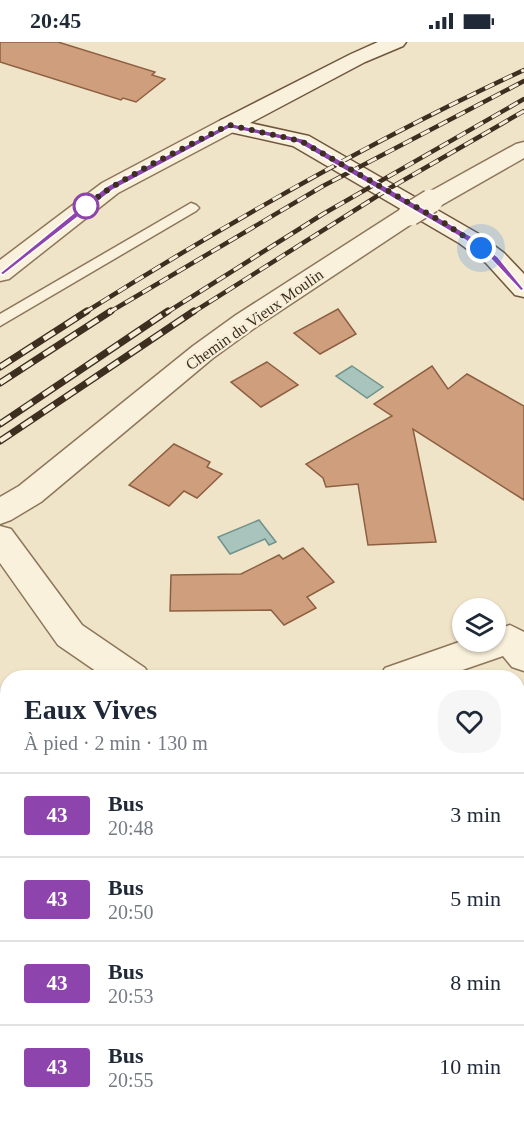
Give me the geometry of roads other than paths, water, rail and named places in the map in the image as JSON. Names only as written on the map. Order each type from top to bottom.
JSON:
[{"type":"street","points":[[0,273],[110,188],[358,58],[396,42]]},
{"type":"street","points":[[278,100],[301,141]]},
{"type":"street","points":[[229,125],[301,141],[468,238],[495,258],[524,289]]},
{"type":"street","name":"Chemin du Vieux Moulin","points":[[0,512],[30,494],[212,346],[421,207],[524,149]]},
{"type":"street","points":[[0,538],[70,635],[121,670]]},
{"type":"street","points":[[420,670],[510,639],[524,657]]},
{"type":"lane","points":[[0,321],[191,208]]},
{"type":"water","points":[[352,366],[383,387],[367,398],[336,376]]},
{"type":"water","points":[[259,520],[276,542],[269,545],[265,539],[230,554],[218,537]]},
{"type":"railway","points":[[84,313],[191,247],[300,184],[411,125],[524,70]]},
{"type":"railway","points":[[108,313],[323,186],[524,81]]},
{"type":"railway","points":[[166,313],[323,214],[524,99]]},
{"type":"railway","points":[[192,313],[390,188],[524,111]]},
{"type":"railway","points":[[0,367],[87,311]]},
{"type":"railway","points":[[0,383],[111,311]]},
{"type":"railway","points":[[0,424],[168,311]]},
{"type":"railway","points":[[0,441],[194,311]]}]
